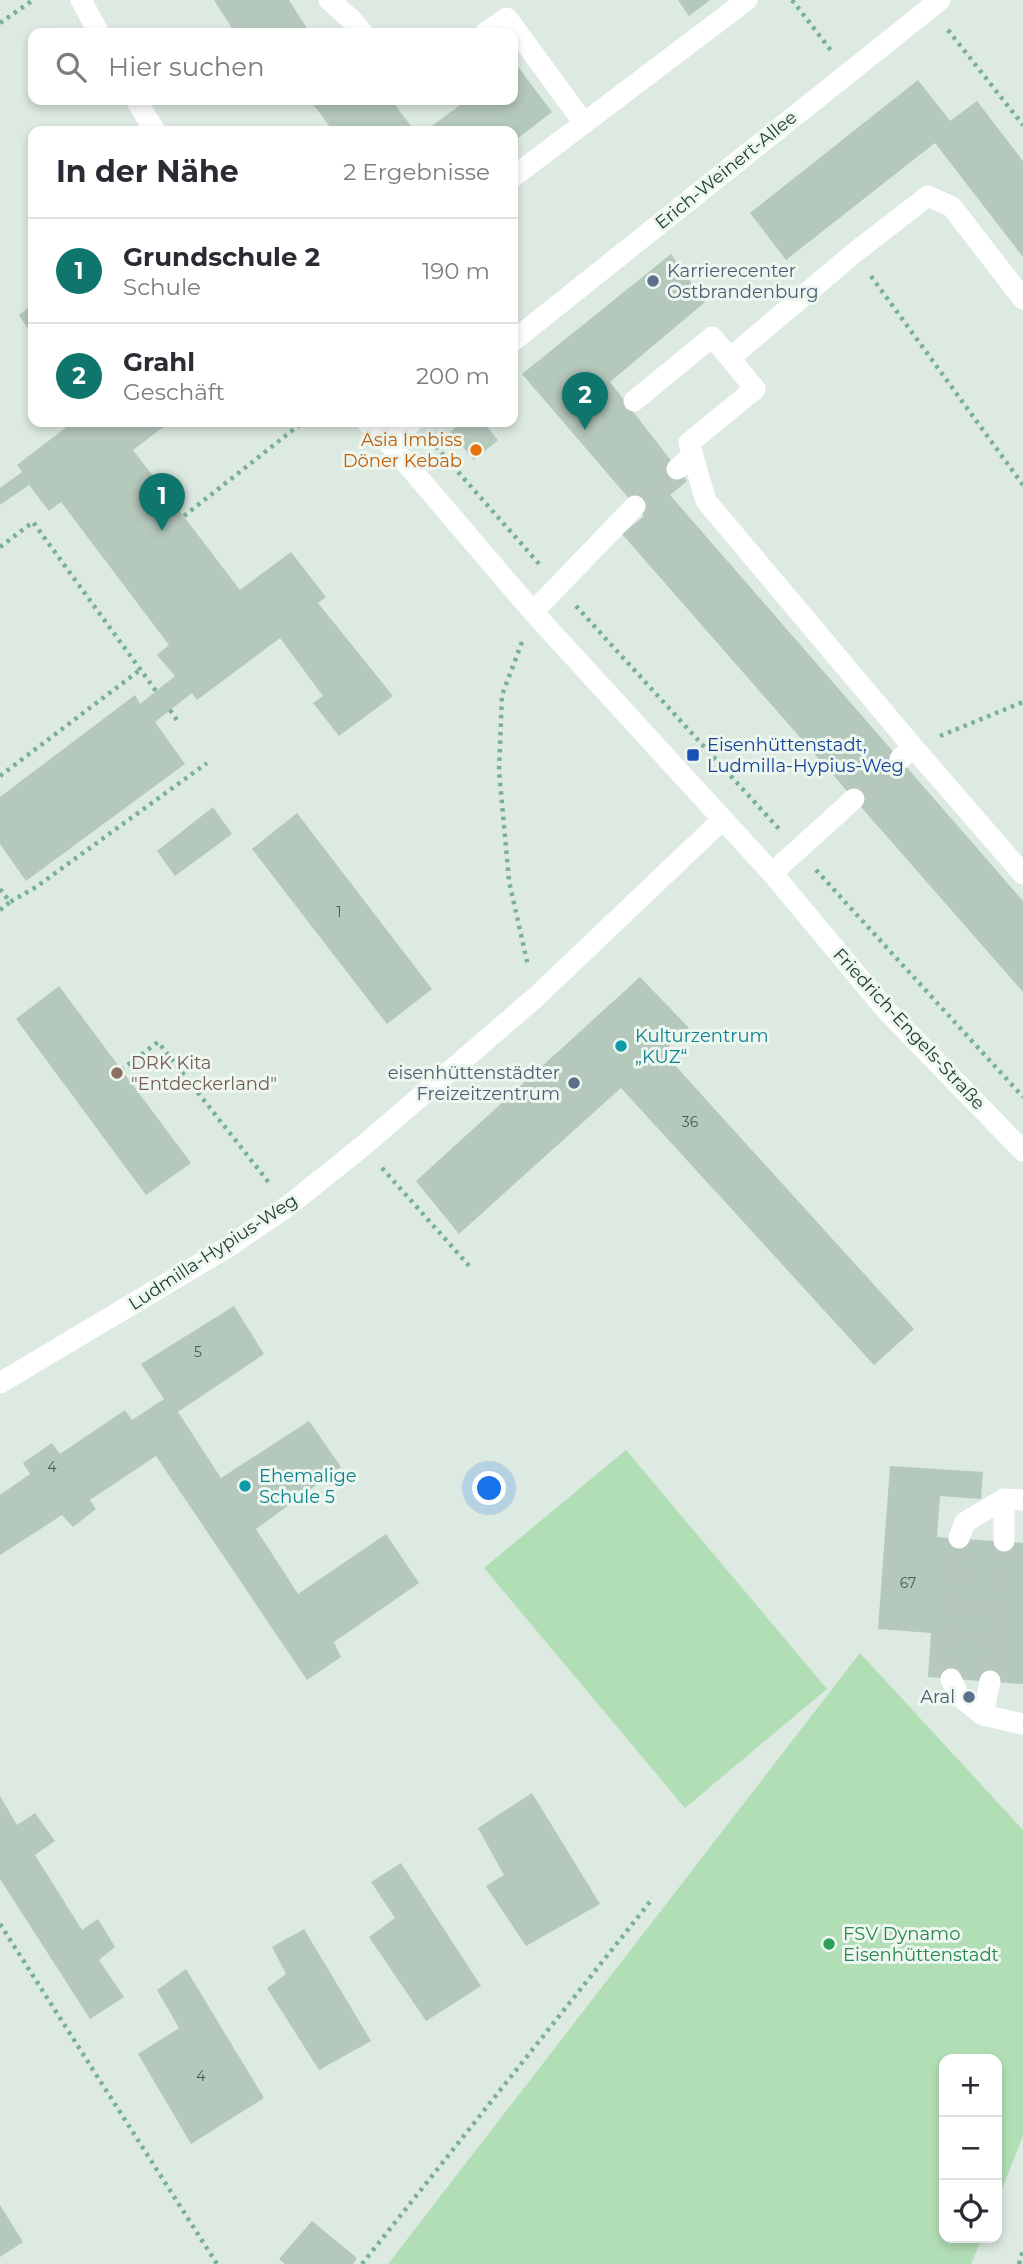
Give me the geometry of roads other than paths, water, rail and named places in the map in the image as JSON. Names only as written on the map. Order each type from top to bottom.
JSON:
[{"type":"street","points":[[81,0],[96,28]]},
{"type":"street","points":[[329,0],[359,28]]},
{"type":"street","points":[[518,173],[747,0]]},
{"type":"street","name":"Erich-Weinert-Allee","points":[[518,337],[935,4]]},
{"type":"street","points":[[492,28],[507,18],[514,28]]},
{"type":"street","points":[[518,33],[584,123]]},
{"type":"street","points":[[139,105],[152,126]]},
{"type":"street","points":[[730,358],[854,253],[928,196],[952,207],[1023,299]]},
{"type":"street","points":[[634,401],[712,337],[730,358],[755,389],[689,443],[685,462],[706,501],[906,753],[1023,874]]},
{"type":"street","name":"Friedrich-Engels-Straße","points":[[372,427],[533,612],[772,873],[887,1011],[1023,1151]]},
{"type":"street","points":[[388,442],[417,427]]},
{"type":"street","points":[[533,612],[557,584],[635,506]]},
{"type":"street","points":[[772,873],[854,799]]},
{"type":"street","name":"Ludmilla-Hypius-Weg","points":[[0,1383],[228,1247],[288,1206],[363,1146],[536,998],[722,820]]},
{"type":"street","points":[[959,1538],[965,1522],[1014,1499]]},
{"type":"street","points":[[1004,1541],[1014,1499]]},
{"type":"street","points":[[951,1679],[959,1696],[983,1715],[1023,1724]]},
{"type":"street","points":[[983,1715],[990,1681]]},
{"type":"tunnel","points":[[635,506],[677,469]]},
{"type":"tunnel","points":[[854,799],[900,759]]},
{"type":"tunnel","points":[[951,1679],[959,1538]]},
{"type":"tunnel","points":[[990,1681],[1004,1541]]},
{"type":"place","name":"Karrierecenter Ostbrandenburg","points":[[653,281]]},
{"type":"place","name":"Grahl","points":[[585,430]]},
{"type":"place","name":"Asia Imbiss Döner Kebab","points":[[476,450]]},
{"type":"place","name":"Grundschule 2","points":[[162,531]]},
{"type":"place","name":"Eisenhüttenstadt, Ludmilla-Hypius-Weg","points":[[693,755]]},
{"type":"place","name":"Kulturzentrum „KUZ“","points":[[621,1046]]},
{"type":"place","name":"DRK Kita \"Entdeckerland\"","points":[[117,1073]]},
{"type":"place","name":"eisenhüttenstädter Freizeitzentrum","points":[[574,1083]]},
{"type":"place","name":"Ehemalige Schule 5","points":[[245,1486]]},
{"type":"place","name":"Aral","points":[[969,1697]]},
{"type":"place","name":"FSV Dynamo Eisenhüttenstadt","points":[[829,1944]]}]
